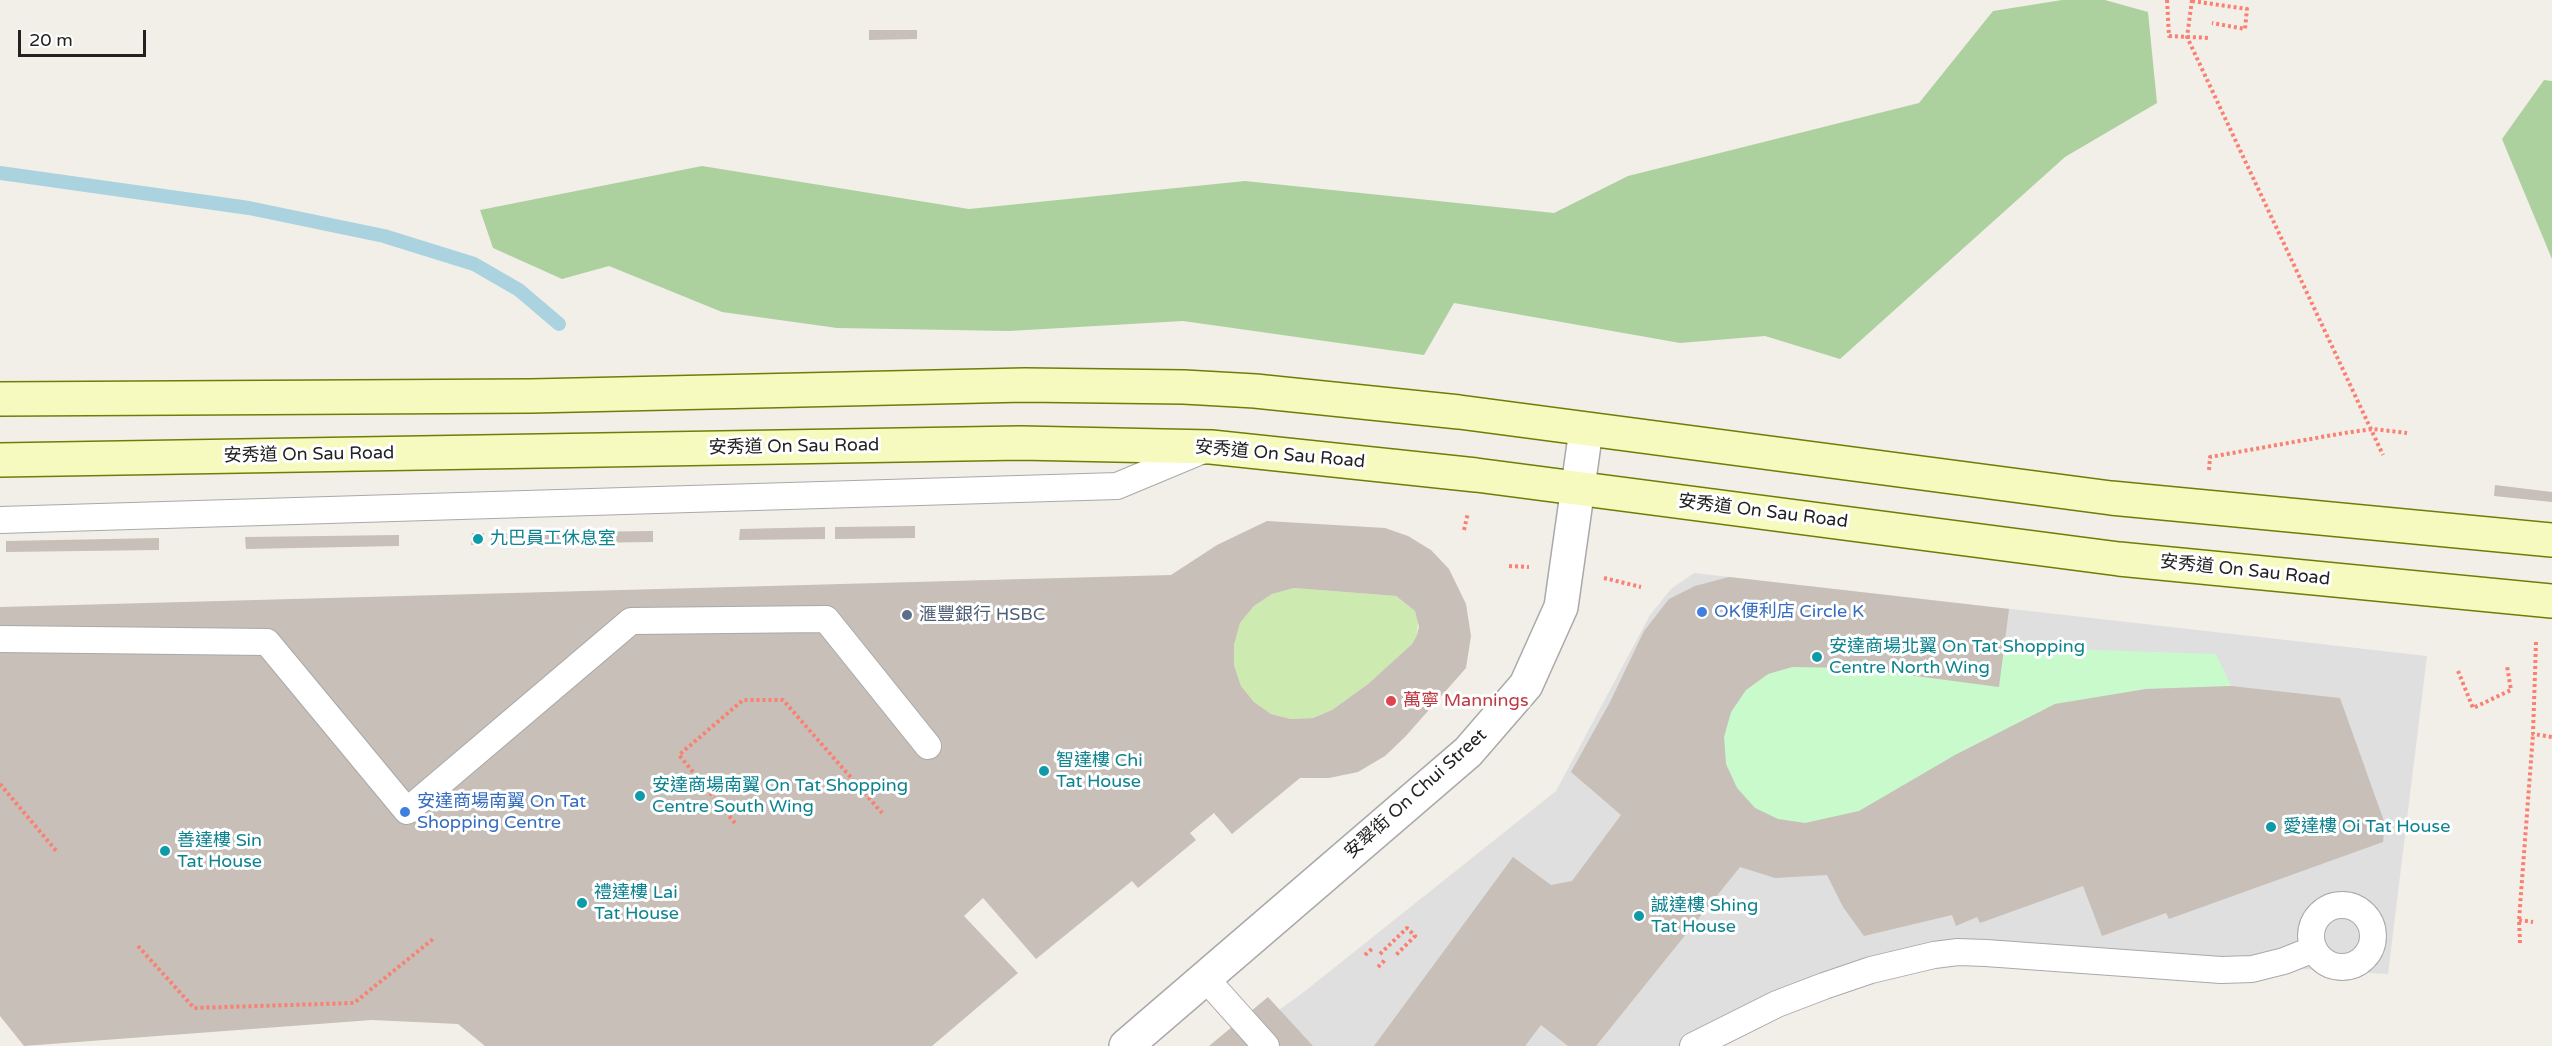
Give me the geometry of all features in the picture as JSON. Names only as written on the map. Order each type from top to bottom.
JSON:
[{"type":"main road","points":[[0,399],[531,396],[1026,384],[1255,391],[1458,412],[2111,498],[2552,540]]},
{"type":"main road","name":"安秀道 On Sau Road","points":[[0,460],[1021,443],[1211,447],[1578,488],[2119,559],[2552,601]]},
{"type":"street","name":"安翠街 On Chui Street","points":[[1126,1046],[1468,752],[1526,685],[1561,607],[1586,429]]},
{"type":"lane","points":[[0,520],[1117,486],[1211,447]]},
{"type":"lane","points":[[0,639],[267,642],[407,811],[631,621],[826,619],[928,746]]},
{"type":"lane","points":[[1693,1046],[1776,1004],[1824,986],[1871,970],[1958,951],[2221,970],[2252,969],[2284,961],[2314,949]]},
{"type":"lane","points":[[1206,979],[1266,1046]]},
{"type":"path","points":[[2167,0],[2169,36],[2210,38]]},
{"type":"path","points":[[2212,23],[2245,29],[2247,9],[2192,1],[2187,37],[2373,429],[2383,455]]},
{"type":"path","points":[[2210,457],[2373,429],[2407,433]]},
{"type":"path","points":[[2520,944],[2519,920],[2534,734],[2536,642]]},
{"type":"path","points":[[2458,670],[2473,708],[2511,690],[2507,666]]},
{"type":"path","points":[[735,823],[679,755],[742,700],[783,700],[882,813]]},
{"type":"path","points":[[2534,734],[2552,737]]},
{"type":"path","points":[[0,784],[58,854]]},
{"type":"path","points":[[2519,920],[2533,922]]},
{"type":"path","points":[[1380,954],[1407,928],[1415,936],[1396,955]]},
{"type":"path","points":[[138,946],[194,1008],[354,1003],[433,939]]},
{"type":"path","points":[[1365,955],[1374,947]]},
{"type":"path","points":[[1378,967],[1386,959]]},
{"type":"shaded area","points":[[1694,573],[2427,656],[2388,974],[1951,949],[1692,1046],[1228,1046],[1300,995],[1556,791],[1650,615],[1671,589]]},
{"type":"green space","points":[[2062,0],[2105,0],[2148,12],[2157,103],[2065,157],[1840,359],[1765,336],[1680,343],[1454,303],[1424,355],[1183,321],[1009,331],[837,328],[722,312],[609,266],[562,279],[493,248],[480,210],[702,166],[969,209],[1245,181],[1554,213],[1628,176],[1919,103],[1993,11]]},
{"type":"green space","points":[[2544,80],[2552,81],[2552,259],[2502,139]]},
{"type":"green space","points":[[1294,588],[1396,596],[1415,611],[1418,619],[1417,635],[1412,644],[1368,684],[1332,710],[1313,718],[1291,719],[1271,714],[1254,702],[1241,686],[1234,665],[1234,645],[1240,623],[1254,606],[1272,594]]},
{"type":"green space","points":[[2003,647],[2216,654],[2231,686],[2146,689],[2055,704],[1955,755],[1859,811],[1831,818],[1805,823],[1778,819],[1755,808],[1737,788],[1726,764],[1724,737],[1731,712],[1746,690],[1768,674],[1792,667]]},
{"type":"building","points":[[869,30],[917,30],[917,39],[869,40]]},
{"type":"building","points":[[2495,485],[2552,492],[2552,502],[2494,496]]},
{"type":"building","name":"安達商場南翼 On Tat Shopping Centre South Wing","points":[[1267,521],[1385,528],[1408,536],[1431,550],[1449,569],[1466,604],[1471,636],[1466,668],[1405,737],[1385,756],[1358,772],[1329,778],[1300,778],[1232,834],[1214,813],[1190,833],[1196,840],[1138,888],[1132,881],[1036,959],[983,898],[964,916],[1018,973],[932,1046],[485,1046],[458,1024],[372,1020],[24,1046],[0,1016],[0,607],[1171,575],[1217,545]],"holes":[[[1294,588],[1396,596],[1415,611],[1419,627],[1412,644],[1368,684],[1332,710],[1313,718],[1291,719],[1271,714],[1254,702],[1241,686],[1234,665],[1234,645],[1240,623],[1254,606],[1272,594]]]},
{"type":"building","points":[[915,526],[915,538],[835,539],[835,527]]},
{"type":"building","points":[[825,527],[825,539],[739,540],[740,529]]},
{"type":"building","points":[[653,531],[653,542],[576,543],[575,532]]},
{"type":"building","points":[[569,532],[569,543],[491,544],[491,533]]},
{"type":"building","name":"九巴員工休息室","points":[[472,533],[484,533],[484,544],[471,545]]},
{"type":"building","points":[[399,535],[399,546],[246,549],[245,537]]},
{"type":"building","points":[[159,538],[159,550],[6,552],[6,541]]},
{"type":"building","points":[[1729,577],[2009,609],[1999,687],[1855,668],[1792,667],[1768,674],[1746,690],[1731,712],[1724,737],[1726,764],[1737,788],[1755,808],[1778,819],[1805,823],[1859,811],[1955,755],[2055,704],[2146,689],[2231,686],[2340,698],[2385,824],[2383,842],[2169,919],[2166,913],[2102,936],[2083,886],[1980,923],[1977,917],[1956,926],[1952,915],[1864,936],[1843,907],[1827,875],[1775,878],[1740,867],[1596,1046],[1568,1046],[1541,1025],[1525,1046],[1374,1046],[1513,857],[1551,885],[1572,881],[1621,815],[1571,772],[1610,702],[1644,631],[1669,599],[1695,586]]},
{"type":"building","points":[[1268,997],[1313,1046],[1209,1046]]},
{"type":"waterway","points":[[0,173],[249,208],[384,236],[474,264],[519,290],[559,324]]},
{"type":"place","name":"九巴員工休息室","points":[[478,539]]},
{"type":"place","name":"OK便利店 Circle K","points":[[1702,612]]},
{"type":"place","name":"滙豐銀行 HSBC","points":[[907,615]]},
{"type":"place","name":"安達商場北翼 On Tat Shopping Centre North Wing","points":[[1817,657]]},
{"type":"place","name":"萬寧 Mannings","points":[[1391,701]]},
{"type":"place","name":"智達樓 Chi Tat House","points":[[1044,771]]},
{"type":"place","name":"安達商場南翼 On Tat Shopping Centre South Wing","points":[[640,796]]},
{"type":"place","name":"安達商場南翼 On Tat Shopping Centre","points":[[405,812]]},
{"type":"place","name":"愛達樓 Oi Tat House","points":[[2271,827]]},
{"type":"place","name":"善達樓 Sin Tat House","points":[[165,851]]},
{"type":"place","name":"禮達樓 Lai Tat House","points":[[582,903]]},
{"type":"place","name":"誠達樓 Shing Tat House","points":[[1639,916]]}]
